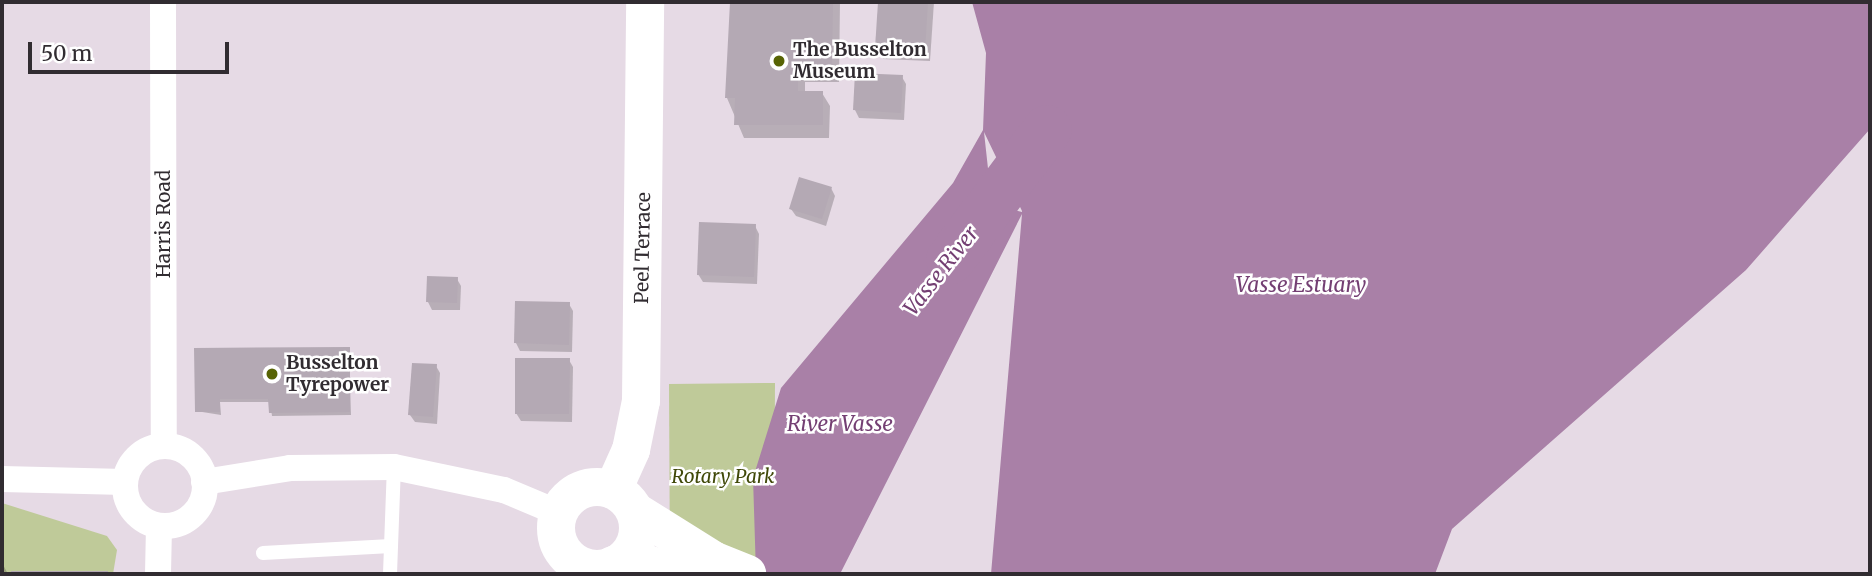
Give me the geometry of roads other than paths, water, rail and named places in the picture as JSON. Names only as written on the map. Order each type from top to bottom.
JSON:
[{"type":"main road","name":"Peel Terrace","points":[[624,500],[641,401],[645,2]]},
{"type":"main road","points":[[680,574],[648,564],[592,569],[560,545],[559,513],[575,493],[587,488],[624,500],[738,571]]},
{"type":"main road","points":[[592,569],[632,549],[638,523],[624,500]]},
{"type":"street","name":"Harris Road","points":[[163,2],[164,446]]},
{"type":"street","points":[[164,446],[193,457],[204,482],[194,513],[183,522],[159,526],[135,514],[127,502],[125,482],[132,462],[147,450],[164,446]]},
{"type":"street","points":[[204,482],[290,468],[394,467],[504,489],[559,513]]},
{"type":"street","points":[[2,479],[125,482]]},
{"type":"street","points":[[158,574],[159,526]]},
{"type":"lane","points":[[390,574],[394,467]]},
{"type":"lane","points":[[263,552],[391,546]]},
{"type":"water","name":"Vasse Estuary","points":[[972,2],[1870,2],[1870,129],[1746,270],[1452,529],[1435,574],[991,574],[1022,214],[840,574],[756,574],[753,478],[781,388],[953,183],[983,130],[986,53]],"holes":[[[984,132],[1022,212],[992,205]]]},
{"type":"waterway","name":"Vasse River","points":[[950,259],[1047,129]]},
{"type":"place","name":"The Busselton Museum","points":[[779,61]]},
{"type":"place","name":"Busselton Tyrepower","points":[[272,374]]},
{"type":"water label","name":"River Vasse","points":[[840,424]]},
{"type":"park label","name":"Rotary Park","points":[[723,477]]}]
